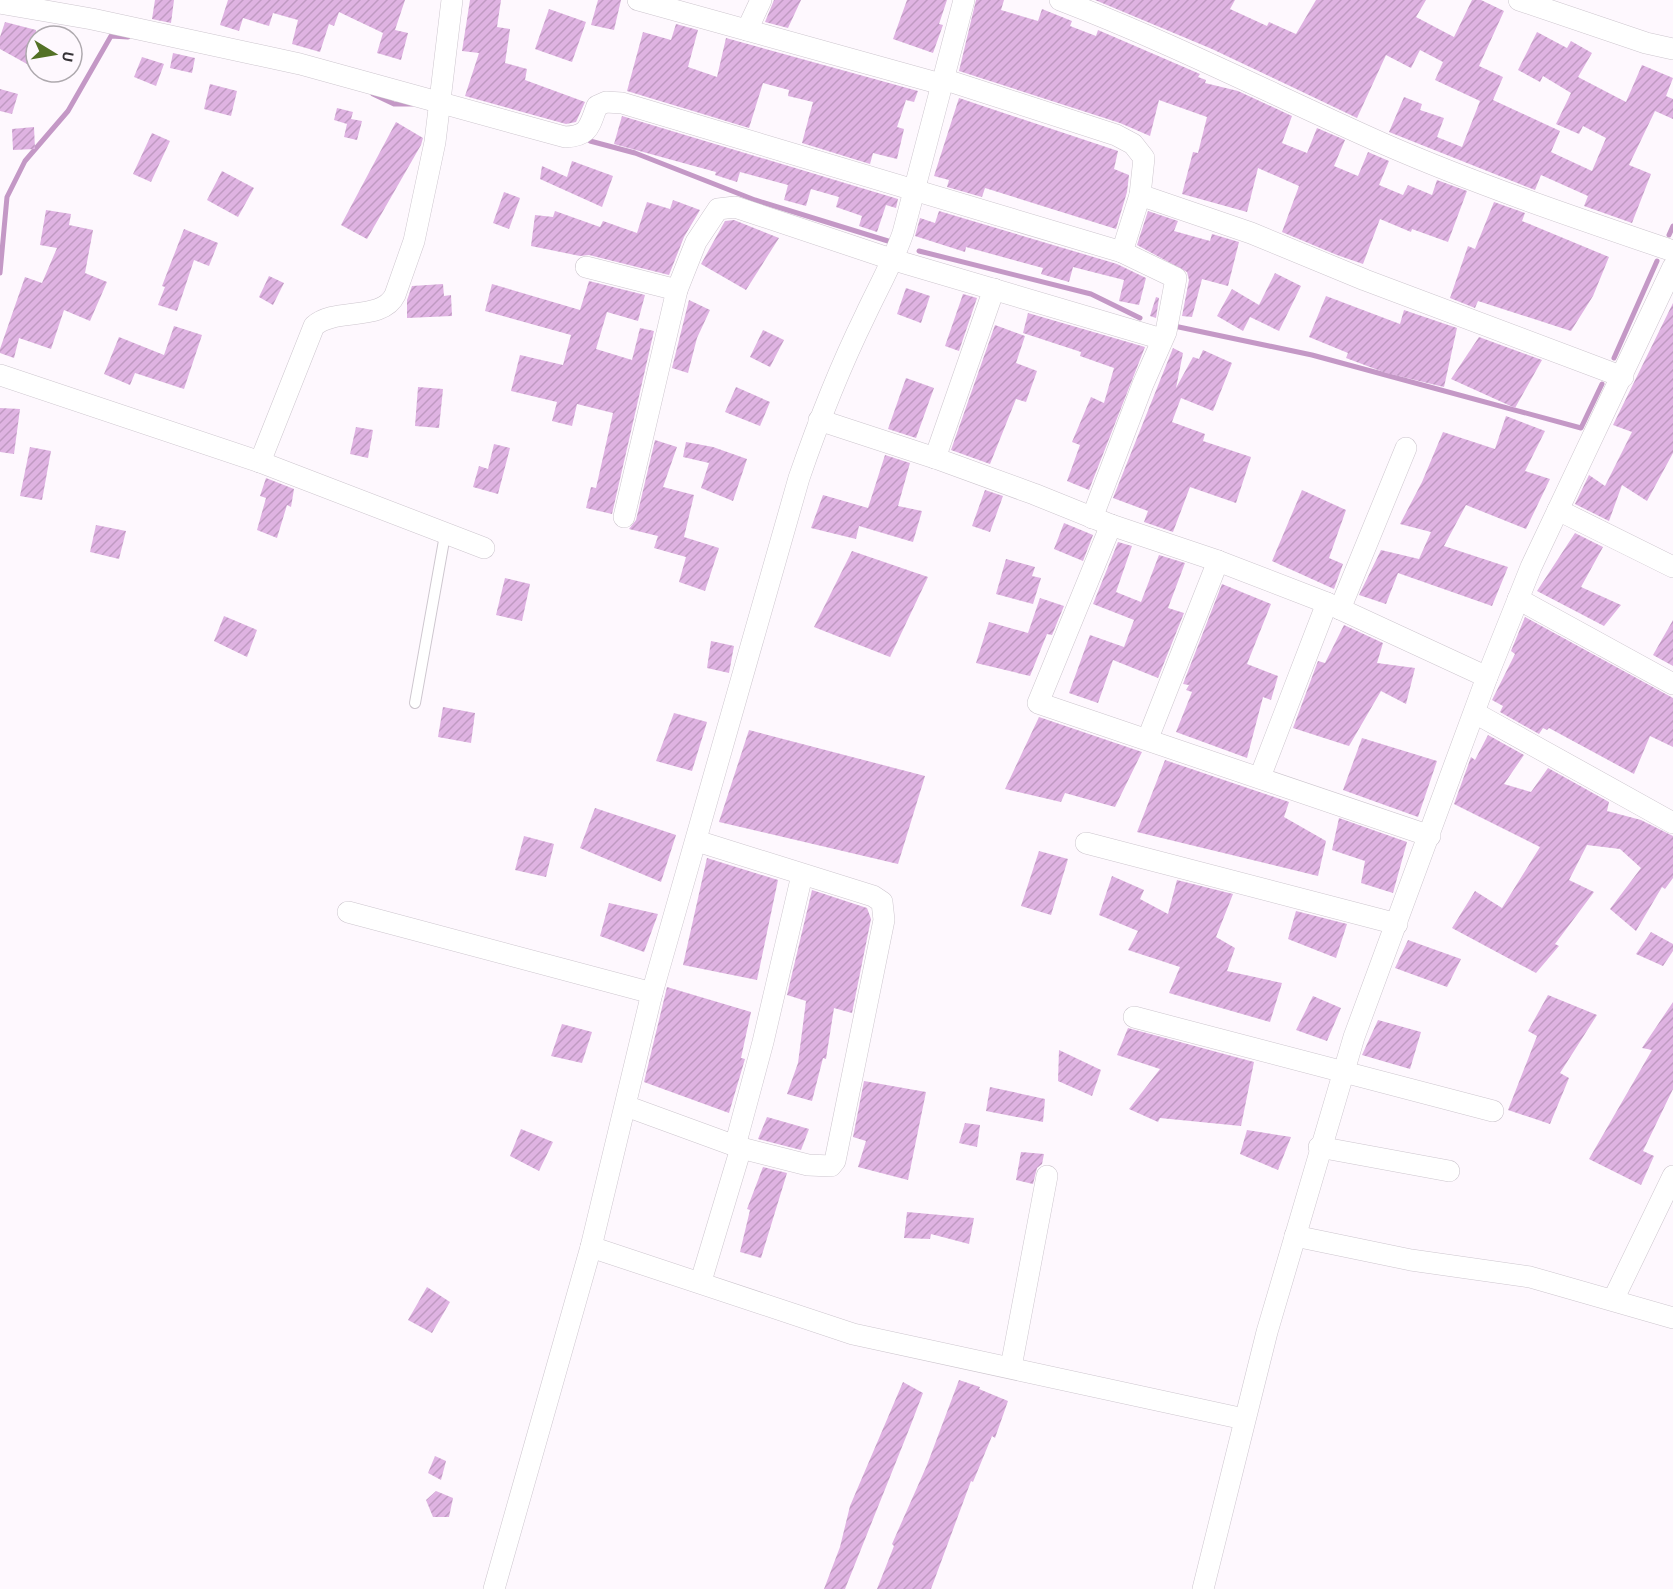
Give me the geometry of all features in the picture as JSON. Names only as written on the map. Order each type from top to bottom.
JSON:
[{"type":"street","points":[[260,462],[314,326],[321,320],[363,312],[392,302],[414,242],[435,142],[452,0]]},
{"type":"street","points":[[638,0],[942,81],[1116,135],[1133,144],[1144,158],[1140,195],[1122,252]]},
{"type":"street","points":[[747,30],[761,0]]},
{"type":"street","points":[[494,1589],[591,1247],[652,993],[799,478],[819,420],[860,325],[894,260],[916,190],[964,0]]},
{"type":"street","points":[[1060,0],[1181,50],[1385,144],[1573,217],[1673,251]]},
{"type":"street","points":[[1519,0],[1635,39],[1673,49]]},
{"type":"street","points":[[0,3],[92,19],[300,64],[440,107],[565,137],[580,136],[587,130],[597,106],[606,102],[622,103],[1122,252],[1176,278],[1167,332],[1162,339],[1038,703],[1148,738],[1430,836]]},
{"type":"street","points":[[1140,195],[1251,233],[1365,280],[1623,377]]},
{"type":"street","points":[[624,517],[677,290],[696,242],[718,209],[727,206],[894,260],[1162,339]]},
{"type":"street","points":[[586,267],[677,290]]},
{"type":"street","points":[[1203,1589],[1244,1419],[1342,1072],[1487,677],[1518,599],[1673,267]]},
{"type":"street","points":[[935,458],[994,289]]},
{"type":"street","points":[[0,375],[260,462],[338,490],[445,535],[484,548]]},
{"type":"street","points":[[819,420],[935,458],[1034,494],[1101,522],[1218,561],[1333,606],[1487,677]]},
{"type":"street","points":[[1260,777],[1333,606],[1406,448]]},
{"type":"street","points":[[1558,510],[1673,567]]},
{"type":"street","points":[[1148,738],[1218,561]]},
{"type":"street","points":[[1518,599],[1673,684]]},
{"type":"street","points":[[1475,713],[1673,823]]},
{"type":"street","points":[[626,1106],[738,1147],[808,1165],[831,1167],[835,1161],[884,920],[882,902],[873,896],[802,876],[697,841]]},
{"type":"street","points":[[1086,843],[1397,924]]},
{"type":"street","points":[[701,1281],[738,1147],[802,876]]},
{"type":"street","points":[[348,912],[652,993]]},
{"type":"street","points":[[1134,1017],[1493,1111]]},
{"type":"street","points":[[1319,1147],[1449,1171]]},
{"type":"street","points":[[1011,1367],[1047,1176]]},
{"type":"street","points":[[1613,1300],[1673,1176]]},
{"type":"street","points":[[1295,1236],[1411,1260],[1530,1277],[1673,1318]]},
{"type":"street","points":[[591,1247],[701,1281],[853,1334],[1244,1419]]},
{"type":"lane","points":[[415,703],[445,535]]},
{"type":"building","points":[[155,0],[174,0],[171,23],[152,19]]},
{"type":"building","points":[[228,0],[405,0],[395,30],[408,33],[401,60],[377,53],[383,33],[339,12],[334,26],[329,24],[320,52],[292,44],[298,20],[273,13],[269,26],[243,18],[239,31],[220,25]]},
{"type":"building","points":[[470,0],[501,0],[497,27],[510,29],[505,63],[527,69],[525,80],[585,102],[576,122],[566,124],[465,96],[479,53],[462,51]]},
{"type":"building","points":[[598,0],[621,0],[614,30],[591,25]]},
{"type":"building","points":[[774,0],[801,0],[788,28],[765,22]]},
{"type":"building","points":[[907,0],[947,0],[939,24],[943,25],[933,53],[893,39]]},
{"type":"building","points":[[976,0],[1004,0],[1001,10],[1038,21],[1042,9],[1072,21],[1070,26],[1096,36],[1098,30],[1200,74],[1198,77],[1206,80],[1205,83],[1238,91],[1292,116],[1282,143],[1307,153],[1317,128],[1345,140],[1334,166],[1358,176],[1368,152],[1389,161],[1379,185],[1403,195],[1408,185],[1432,195],[1437,180],[1467,191],[1448,242],[1412,229],[1411,232],[1380,219],[1363,264],[1337,255],[1282,232],[1299,186],[1258,168],[1247,212],[1182,194],[1193,152],[1198,153],[1207,117],[1159,100],[1150,136],[1120,123],[959,71]]},
{"type":"building","points":[[1095,0],[1235,0],[1230,9],[1267,26],[1269,22],[1296,34],[1316,0],[1426,0],[1416,17],[1454,37],[1472,0],[1481,0],[1504,11],[1479,66],[1503,77],[1493,100],[1560,131],[1551,152],[1592,171],[1606,138],[1583,126],[1579,134],[1556,124],[1571,93],[1543,76],[1540,82],[1518,70],[1537,32],[1567,48],[1571,41],[1592,53],[1578,77],[1626,102],[1642,65],[1673,78],[1666,96],[1673,99],[1673,119],[1655,111],[1629,165],[1651,174],[1632,223],[1584,206],[1588,196],[1541,175],[1535,190],[1389,132],[1404,97],[1422,104],[1420,110],[1444,118],[1437,137],[1462,147],[1480,101],[1435,80],[1443,62],[1420,50],[1411,68],[1386,55],[1357,118],[1212,49]]},
{"type":"building","points":[[549,9],[586,22],[572,62],[535,49]]},
{"type":"building","points":[[5,22],[24,27],[24,62],[0,49],[0,37]]},
{"type":"building","points":[[676,24],[698,30],[688,67],[717,77],[726,38],[918,91],[914,102],[906,100],[897,127],[904,129],[897,159],[873,153],[870,164],[802,143],[813,102],[788,96],[789,90],[763,83],[749,128],[627,91],[643,32],[671,40]]},
{"type":"building","points":[[173,53],[195,58],[192,73],[170,68]]},
{"type":"building","points":[[142,57],[164,64],[156,86],[134,77]]},
{"type":"building","points":[[210,84],[237,91],[231,116],[204,109]]},
{"type":"building","points":[[0,89],[18,94],[12,114],[0,111]]},
{"type":"building","points":[[959,98],[1118,151],[1114,169],[1129,175],[1127,192],[1116,229],[985,188],[982,197],[947,187],[949,180],[934,176]]},
{"type":"building","points":[[337,108],[353,112],[351,119],[362,121],[357,140],[344,137],[347,124],[334,120]]},
{"type":"building","points":[[622,116],[898,199],[896,208],[886,205],[877,232],[859,226],[862,216],[836,207],[839,197],[811,189],[806,206],[784,200],[788,185],[740,172],[737,182],[715,175],[716,172],[614,144]]},
{"type":"building","points":[[396,122],[423,138],[367,239],[341,225]]},
{"type":"building","points":[[34,127],[35,149],[13,150],[12,129]]},
{"type":"building","points":[[152,133],[170,141],[151,182],[133,174]]},
{"type":"building","points":[[572,161],[613,176],[602,207],[540,179],[542,166],[567,177]]},
{"type":"building","points":[[222,171],[254,188],[238,217],[207,200]]},
{"type":"building","points":[[504,192],[520,198],[509,229],[493,223]]},
{"type":"building","points":[[673,200],[700,210],[684,237],[669,275],[589,255],[580,256],[531,246],[535,215],[553,217],[555,211],[600,227],[603,221],[637,233],[647,202],[670,209]]},
{"type":"building","points":[[1494,202],[1525,213],[1522,221],[1609,257],[1593,296],[1571,331],[1478,301],[1475,308],[1450,298],[1468,246],[1475,249]]},
{"type":"building","points":[[46,210],[71,214],[69,225],[93,230],[85,273],[107,282],[90,321],[64,310],[51,349],[19,338],[14,358],[0,353],[0,349],[25,277],[42,283],[57,248],[40,245]]},
{"type":"building","points":[[939,211],[1117,264],[1146,278],[1139,305],[1119,301],[1124,280],[1073,267],[1069,282],[1041,274],[1043,268],[966,247],[965,252],[915,236],[920,218],[935,223]]},
{"type":"building","points":[[1148,211],[1178,221],[1174,231],[1210,241],[1212,234],[1239,242],[1228,286],[1202,279],[1192,317],[1182,316],[1189,280],[1187,272],[1137,245]]},
{"type":"building","points":[[734,220],[779,238],[746,290],[701,264],[725,221]]},
{"type":"building","points":[[184,229],[218,243],[209,266],[194,260],[177,311],[158,305],[165,287],[162,286]]},
{"type":"building","points":[[1275,273],[1301,286],[1279,331],[1250,317],[1243,331],[1217,316],[1232,289],[1259,305]]},
{"type":"building","points":[[269,276],[284,283],[273,305],[259,297]]},
{"type":"building","points":[[589,281],[645,295],[638,321],[607,312],[596,349],[632,360],[640,328],[654,331],[612,514],[586,508],[591,487],[596,488],[613,413],[577,404],[572,426],[552,421],[557,402],[511,391],[520,355],[563,365],[571,335],[485,311],[492,284],[580,310]]},
{"type":"building","points":[[443,284],[444,296],[451,295],[452,316],[407,318],[407,300],[412,286]]},
{"type":"building","points":[[906,288],[930,296],[921,323],[897,314]]},
{"type":"building","points":[[963,294],[977,298],[959,351],[945,346]]},
{"type":"building","points":[[1326,296],[1400,324],[1404,310],[1457,328],[1444,387],[1386,373],[1346,358],[1348,353],[1309,337]]},
{"type":"building","points":[[1156,297],[1159,298],[1156,318],[1150,316]]},
{"type":"building","points":[[689,300],[710,310],[697,338],[688,373],[672,368]]},
{"type":"building","points":[[1673,303],[1673,453],[1647,501],[1622,485],[1609,521],[1575,504],[1589,475],[1605,486],[1632,432],[1613,425]]},
{"type":"building","points":[[1028,313],[1145,347],[1089,490],[1067,481],[1080,445],[1072,442],[1091,397],[1104,403],[1114,368],[1080,356],[1081,352],[1023,333]]},
{"type":"building","points":[[995,325],[1025,336],[1016,363],[1037,371],[1026,402],[1016,399],[990,464],[951,450]]},
{"type":"building","points":[[174,326],[202,335],[184,389],[135,373],[130,385],[104,374],[119,337],[164,355]]},
{"type":"building","points":[[763,330],[784,340],[770,367],[750,357]]},
{"type":"building","points":[[1479,337],[1542,360],[1515,408],[1451,379]]},
{"type":"building","points":[[1173,348],[1183,353],[1176,388],[1193,357],[1199,359],[1203,350],[1232,363],[1213,411],[1181,398],[1172,422],[1205,434],[1203,441],[1251,457],[1236,503],[1190,487],[1173,532],[1144,522],[1148,511],[1113,498]]},
{"type":"building","points":[[906,378],[934,388],[916,438],[888,429]]},
{"type":"building","points":[[418,387],[443,389],[439,428],[415,426]]},
{"type":"building","points":[[736,387],[770,402],[760,426],[725,412]]},
{"type":"building","points":[[0,408],[20,409],[14,454],[0,452]]},
{"type":"building","points":[[1506,416],[1545,431],[1525,471],[1550,479],[1526,529],[1466,505],[1444,546],[1508,567],[1492,606],[1398,573],[1386,604],[1359,595],[1381,550],[1419,559],[1431,532],[1400,524],[1422,482],[1443,432],[1495,449]]},
{"type":"building","points":[[356,427],[373,430],[368,458],[350,454]]},
{"type":"building","points":[[655,440],[677,447],[663,487],[694,495],[684,537],[719,548],[705,591],[679,582],[686,557],[654,548],[658,536],[629,529],[636,520]]},
{"type":"building","points":[[686,442],[713,447],[747,459],[733,501],[701,488],[709,463],[683,457]]},
{"type":"building","points":[[494,444],[510,448],[498,494],[473,487],[479,466],[488,469]]},
{"type":"building","points":[[30,447],[51,451],[42,500],[20,496]]},
{"type":"building","points":[[885,455],[910,463],[898,506],[922,511],[913,542],[859,526],[856,539],[811,528],[823,495],[868,508]]},
{"type":"building","points":[[266,478],[294,489],[291,507],[287,505],[277,538],[257,530],[266,498],[260,496]]},
{"type":"building","points":[[985,490],[1003,496],[990,532],[972,526]]},
{"type":"building","points":[[1302,490],[1346,510],[1329,558],[1343,564],[1334,589],[1272,561]]},
{"type":"building","points":[[1064,523],[1093,535],[1083,561],[1054,549]]},
{"type":"building","points":[[96,525],[126,531],[119,559],[90,552]]},
{"type":"building","points":[[1575,533],[1603,547],[1581,587],[1621,605],[1604,626],[1537,591]]},
{"type":"building","points":[[1118,542],[1132,546],[1116,592],[1141,602],[1159,555],[1185,563],[1168,608],[1184,613],[1158,678],[1113,660],[1098,703],[1069,693],[1090,635],[1124,647],[1134,620],[1093,604]]},
{"type":"building","points":[[852,551],[928,577],[890,657],[814,627]]},
{"type":"building","points":[[1006,559],[1035,567],[1032,576],[1041,578],[1033,604],[996,594]]},
{"type":"building","points":[[505,578],[530,584],[522,621],[496,615]]},
{"type":"building","points":[[1222,584],[1271,604],[1247,664],[1278,676],[1271,700],[1263,697],[1247,758],[1176,732],[1192,692],[1186,690],[1189,685],[1183,684]]},
{"type":"building","points":[[1040,598],[1064,606],[1052,635],[1047,634],[1030,676],[976,663],[989,622],[1028,633]]},
{"type":"building","points":[[224,616],[257,630],[247,657],[214,641]]},
{"type":"building","points":[[1525,617],[1673,698],[1673,747],[1650,736],[1634,774],[1549,728],[1547,730],[1543,728],[1539,734],[1500,712],[1503,706],[1492,700],[1515,654],[1511,651]]},
{"type":"building","points":[[1673,620],[1673,666],[1653,655]]},
{"type":"building","points":[[1344,625],[1383,643],[1377,663],[1415,668],[1406,704],[1381,691],[1349,746],[1293,728],[1318,661],[1325,663]]},
{"type":"building","points":[[711,641],[734,646],[729,673],[707,668]]},
{"type":"building","points":[[443,707],[475,713],[471,743],[438,737]]},
{"type":"building","points":[[674,713],[707,722],[692,771],[656,761]]},
{"type":"building","points":[[1039,717],[1142,752],[1115,807],[1065,793],[1061,802],[1005,789]]},
{"type":"building","points":[[749,730],[925,776],[898,864],[719,822]]},
{"type":"building","points":[[1488,735],[1524,755],[1504,784],[1531,792],[1548,768],[1609,802],[1607,811],[1641,820],[1673,836],[1673,878],[1665,889],[1662,887],[1636,931],[1610,909],[1641,868],[1620,849],[1587,845],[1569,880],[1594,892],[1555,944],[1559,946],[1536,973],[1452,928],[1475,891],[1502,908],[1540,847],[1454,804],[1471,757],[1475,760]]},
{"type":"building","points":[[1362,738],[1437,761],[1418,817],[1343,790]]},
{"type":"building","points":[[1165,760],[1289,802],[1284,817],[1326,841],[1318,876],[1137,832]]},
{"type":"building","points":[[595,808],[676,835],[661,882],[580,848]]},
{"type":"building","points":[[1339,818],[1407,842],[1393,893],[1361,883],[1365,861],[1332,850]]},
{"type":"building","points":[[524,836],[554,844],[546,877],[515,870]]},
{"type":"building","points":[[1039,851],[1068,859],[1051,915],[1021,906]]},
{"type":"building","points":[[707,858],[778,880],[757,980],[683,965]]},
{"type":"building","points":[[1112,876],[1144,890],[1140,899],[1168,914],[1177,880],[1233,894],[1216,937],[1235,948],[1227,971],[1282,983],[1270,1022],[1169,993],[1180,967],[1128,950],[1138,931],[1099,915]]},
{"type":"building","points":[[812,890],[867,908],[871,919],[852,1013],[834,1008],[826,1059],[823,1058],[812,1101],[787,1094],[798,1063],[806,1001],[787,995]]},
{"type":"building","points":[[609,903],[658,914],[644,952],[600,936]]},
{"type":"building","points":[[1296,911],[1347,924],[1336,958],[1288,939]]},
{"type":"building","points":[[1651,932],[1673,944],[1673,951],[1663,966],[1636,954]]},
{"type":"building","points":[[1408,940],[1461,959],[1447,987],[1395,968]]},
{"type":"building","points":[[667,987],[751,1012],[741,1058],[745,1059],[729,1113],[644,1082]]},
{"type":"building","points":[[1548,995],[1597,1015],[1560,1073],[1569,1078],[1550,1124],[1508,1110],[1537,1036],[1528,1031]]},
{"type":"building","points":[[1313,996],[1341,1008],[1327,1041],[1296,1030]]},
{"type":"building","points":[[1673,1002],[1673,1089],[1643,1151],[1654,1156],[1641,1185],[1589,1159],[1652,1050],[1642,1048]]},
{"type":"building","points":[[1378,1020],[1421,1032],[1410,1069],[1362,1055]]},
{"type":"building","points":[[562,1024],[592,1032],[582,1063],[551,1056]]},
{"type":"building","points":[[1128,1028],[1254,1062],[1241,1126],[1160,1118],[1158,1122],[1129,1109],[1160,1069],[1117,1055]]},
{"type":"building","points":[[1059,1050],[1101,1070],[1092,1096],[1058,1081]]},
{"type":"building","points":[[864,1081],[926,1092],[908,1180],[858,1167],[866,1141],[853,1137]]},
{"type":"building","points":[[990,1087],[1045,1099],[1043,1122],[986,1111]]},
{"type":"building","points":[[767,1117],[809,1129],[801,1150],[758,1139]]},
{"type":"building","points":[[965,1123],[980,1125],[977,1147],[959,1143]]},
{"type":"building","points":[[521,1129],[553,1142],[539,1171],[510,1156]]},
{"type":"building","points":[[1247,1130],[1291,1137],[1278,1170],[1240,1154]]},
{"type":"building","points":[[1021,1152],[1044,1154],[1033,1184],[1016,1180]]},
{"type":"building","points":[[763,1167],[787,1173],[761,1258],[740,1252],[750,1210],[747,1209]]},
{"type":"building","points":[[907,1212],[974,1218],[969,1244],[931,1234],[930,1239],[904,1238]]},
{"type":"building","points":[[427,1287],[450,1302],[432,1333],[408,1320]]},
{"type":"building","points":[[959,1380],[980,1387],[979,1389],[1008,1401],[995,1438],[992,1436],[973,1482],[971,1481],[931,1589],[877,1589],[894,1546],[892,1544],[927,1465]]},
{"type":"building","points":[[903,1382],[923,1393],[845,1589],[824,1589],[840,1547],[850,1506]]},
{"type":"building","points":[[435,1456],[446,1461],[441,1480],[428,1473]]},
{"type":"building","points":[[436,1491],[453,1498],[449,1517],[433,1517],[426,1500]]},
{"type":"waterway","points":[[0,273],[7,197],[25,161],[68,111],[111,36],[128,37]]},
{"type":"waterway","points":[[373,94],[394,104],[412,104]]},
{"type":"waterway","points":[[590,141],[635,153],[755,200],[888,241]]},
{"type":"waterway","points":[[1669,235],[1673,226]]},
{"type":"waterway","points":[[919,251],[1091,294],[1140,318]]},
{"type":"waterway","points":[[1614,358],[1657,261]]},
{"type":"waterway","points":[[1174,326],[1312,355],[1581,428],[1602,384]]}]
